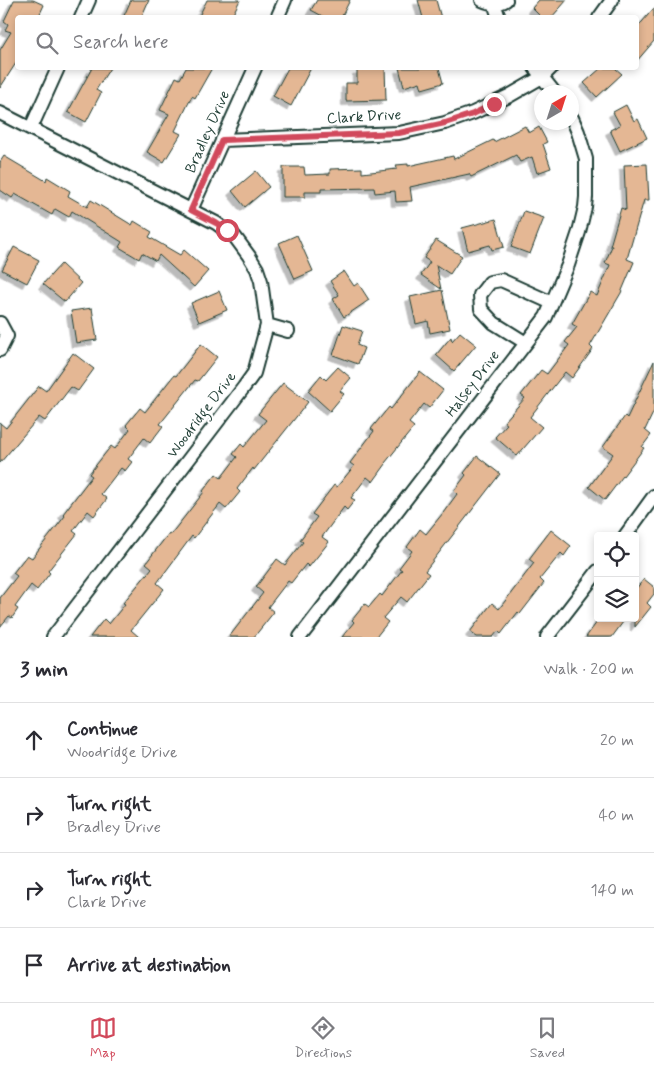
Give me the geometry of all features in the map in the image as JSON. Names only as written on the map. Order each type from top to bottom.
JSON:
[{"type":"street","points":[[82,15],[89,0]]},
{"type":"street","points":[[278,15],[285,0]]},
{"type":"street","points":[[601,15],[612,0]]},
{"type":"street","points":[[494,1],[497,15]]},
{"type":"street","points":[[31,128],[57,70]]},
{"type":"street","name":"Bradley Drive","points":[[191,210],[253,70]]},
{"type":"street","points":[[539,72],[549,85]]},
{"type":"street","name":"Clark Drive","points":[[222,140],[399,133],[445,123],[473,114],[509,96],[539,72]]},
{"type":"street","name":"Woodridge Drive","points":[[0,113],[227,230],[249,256],[257,269],[261,281],[267,325],[254,373],[53,637]]},
{"type":"street","name":"Halsey Drive","points":[[300,637],[546,317],[568,265],[579,232],[586,196],[586,158],[577,130]]},
{"type":"street","points":[[526,343],[494,323],[481,309],[480,295],[490,282],[501,280],[552,303]]},
{"type":"street","points":[[0,323],[7,336],[0,350]]},
{"type":"street","points":[[267,325],[288,331]]},
{"type":"street","points":[[628,532],[654,496]]},
{"type":"street","points":[[547,637],[594,576]]},
{"type":"building","points":[[14,0],[33,0],[44,5],[39,15],[15,15],[15,65],[0,88],[0,50],[11,32],[5,30],[8,24],[4,21]]},
{"type":"building","points":[[131,0],[149,0],[142,15],[124,15]]},
{"type":"building","points":[[207,0],[240,0],[232,15],[200,15]]},
{"type":"building","points":[[317,0],[350,0],[342,15],[320,15],[311,10]]},
{"type":"building","points":[[418,0],[436,0],[440,15],[422,15]]},
{"type":"building","points":[[539,0],[567,0],[554,15],[539,15],[532,8]]},
{"type":"building","points":[[654,8],[654,41],[639,58],[639,26]]},
{"type":"building","points":[[91,70],[109,70],[96,90],[101,93],[86,122],[68,112]]},
{"type":"building","points":[[185,70],[211,70],[195,98],[192,96],[175,131],[181,134],[164,162],[147,152],[169,114],[160,110],[176,77],[180,79]]},
{"type":"building","points":[[287,70],[310,70],[291,106],[273,96]]},
{"type":"building","points":[[357,70],[385,70],[386,100],[346,101],[346,83],[357,83]]},
{"type":"building","points":[[400,70],[440,70],[443,83],[422,89],[420,82],[404,87]]},
{"type":"building","points":[[599,70],[617,70],[622,74],[597,97],[584,83]]},
{"type":"building","points":[[626,105],[634,121],[638,119],[647,138],[620,151],[610,130],[620,125],[613,112]]},
{"type":"building","points":[[525,126],[529,133],[534,130],[541,130],[547,142],[543,144],[551,168],[537,173],[532,157],[520,162],[516,155],[471,177],[469,174],[410,187],[412,201],[396,202],[395,191],[375,193],[374,188],[321,189],[321,192],[305,192],[305,197],[283,197],[283,167],[304,167],[305,175],[330,174],[330,169],[362,168],[362,173],[397,169],[396,165],[408,164],[408,166],[453,156],[454,159],[493,140],[494,142]]},
{"type":"building","points":[[4,156],[46,181],[47,177],[70,191],[68,196],[87,207],[91,200],[132,225],[134,221],[152,232],[149,237],[180,255],[184,250],[208,271],[194,287],[159,255],[156,261],[142,253],[139,259],[119,247],[122,242],[72,211],[69,217],[55,209],[52,215],[15,194],[12,198],[0,190],[0,162]]},
{"type":"building","points":[[647,164],[649,200],[644,200],[627,259],[634,262],[621,293],[590,346],[593,349],[572,378],[565,372],[530,417],[542,427],[517,456],[495,437],[507,424],[504,422],[525,398],[521,395],[541,370],[547,374],[569,345],[565,342],[577,327],[572,324],[590,292],[597,296],[610,265],[605,263],[612,246],[610,246],[621,208],[626,210],[624,165]]},
{"type":"building","points":[[256,171],[269,187],[245,207],[232,191]]},
{"type":"building","points":[[524,211],[544,218],[530,254],[511,247]]},
{"type":"building","points":[[496,219],[504,247],[492,250],[490,245],[468,251],[462,228]]},
{"type":"building","points":[[297,235],[313,271],[295,279],[279,243]]},
{"type":"building","points":[[436,240],[462,256],[450,274],[436,265],[441,289],[421,275],[430,262],[424,258]]},
{"type":"building","points":[[14,247],[39,260],[27,283],[2,270]]},
{"type":"building","points":[[61,264],[81,283],[65,302],[43,284]]},
{"type":"building","points":[[344,271],[354,286],[358,283],[369,300],[344,317],[333,299],[339,295],[330,281]]},
{"type":"building","points":[[442,290],[450,329],[430,333],[428,321],[416,324],[410,297]]},
{"type":"building","points":[[219,291],[227,310],[199,322],[191,303]]},
{"type":"building","points":[[92,308],[97,340],[76,343],[71,311]]},
{"type":"building","points":[[343,325],[362,331],[357,345],[364,348],[358,364],[333,355]]},
{"type":"building","points":[[460,332],[476,345],[454,371],[436,355],[451,337],[452,341]]},
{"type":"building","points":[[201,344],[217,357],[198,381],[195,380],[160,424],[163,426],[150,443],[144,438],[128,459],[132,462],[125,471],[121,468],[101,494],[107,499],[94,516],[88,511],[73,531],[77,534],[48,571],[50,573],[37,590],[31,585],[15,607],[18,609],[12,618],[9,616],[0,627],[0,598],[17,576],[13,573],[27,555],[32,558],[65,516],[63,514],[92,476],[89,474],[111,446],[115,449],[130,429],[126,425],[140,408],[145,412]]},
{"type":"building","points":[[73,353],[94,369],[78,391],[71,387],[45,421],[39,417],[0,463],[0,423],[6,428],[39,386],[46,391]]},
{"type":"building","points":[[654,361],[654,411],[645,430],[651,435],[642,447],[644,448],[605,500],[589,487],[613,454],[603,447],[625,416],[627,418]]},
{"type":"building","points":[[338,367],[351,378],[340,391],[344,394],[330,411],[308,391],[321,375],[326,380]]},
{"type":"building","points":[[420,372],[443,390],[429,408],[424,404],[409,423],[414,427],[385,463],[373,482],[367,477],[351,498],[355,500],[347,510],[344,507],[322,537],[329,542],[309,567],[306,564],[291,583],[288,581],[268,607],[274,612],[254,637],[229,637],[263,593],[256,587],[277,559],[285,565],[303,542],[300,540],[317,517],[312,514],[334,485],[337,487],[354,466],[350,463],[374,431],[371,429],[389,407],[391,409]]},
{"type":"building","points":[[283,383],[308,402],[254,470],[253,468],[237,489],[240,492],[226,509],[220,504],[194,538],[192,536],[157,583],[164,589],[131,630],[139,637],[90,637],[104,619],[109,624],[125,604],[123,603],[152,568],[146,563],[169,533],[171,534],[216,474],[221,478],[237,457],[233,454],[241,444],[244,447],[266,420],[258,414]]},
{"type":"building","points":[[477,456],[500,474],[425,571],[429,574],[407,602],[401,597],[383,618],[388,622],[376,637],[342,637],[354,622],[352,620],[365,604],[369,607],[380,594],[382,596],[402,570],[399,568],[412,551],[407,547],[420,529],[426,534],[443,513],[457,494],[454,491],[466,475],[464,473]]},
{"type":"building","points":[[551,530],[571,546],[564,556],[561,553],[540,579],[544,583],[520,614],[518,612],[501,634],[498,631],[493,637],[477,637],[470,632],[492,603],[499,609],[534,563],[529,559]]},
{"type":"building","points":[[644,579],[654,587],[654,594],[647,603],[651,607],[639,622],[639,585]]},
{"type":"building","points":[[597,622],[623,622],[612,637],[586,637]]},
{"type":"route","points":[[227,230],[191,210],[222,140],[399,133],[445,123],[473,114],[494,104]]}]
